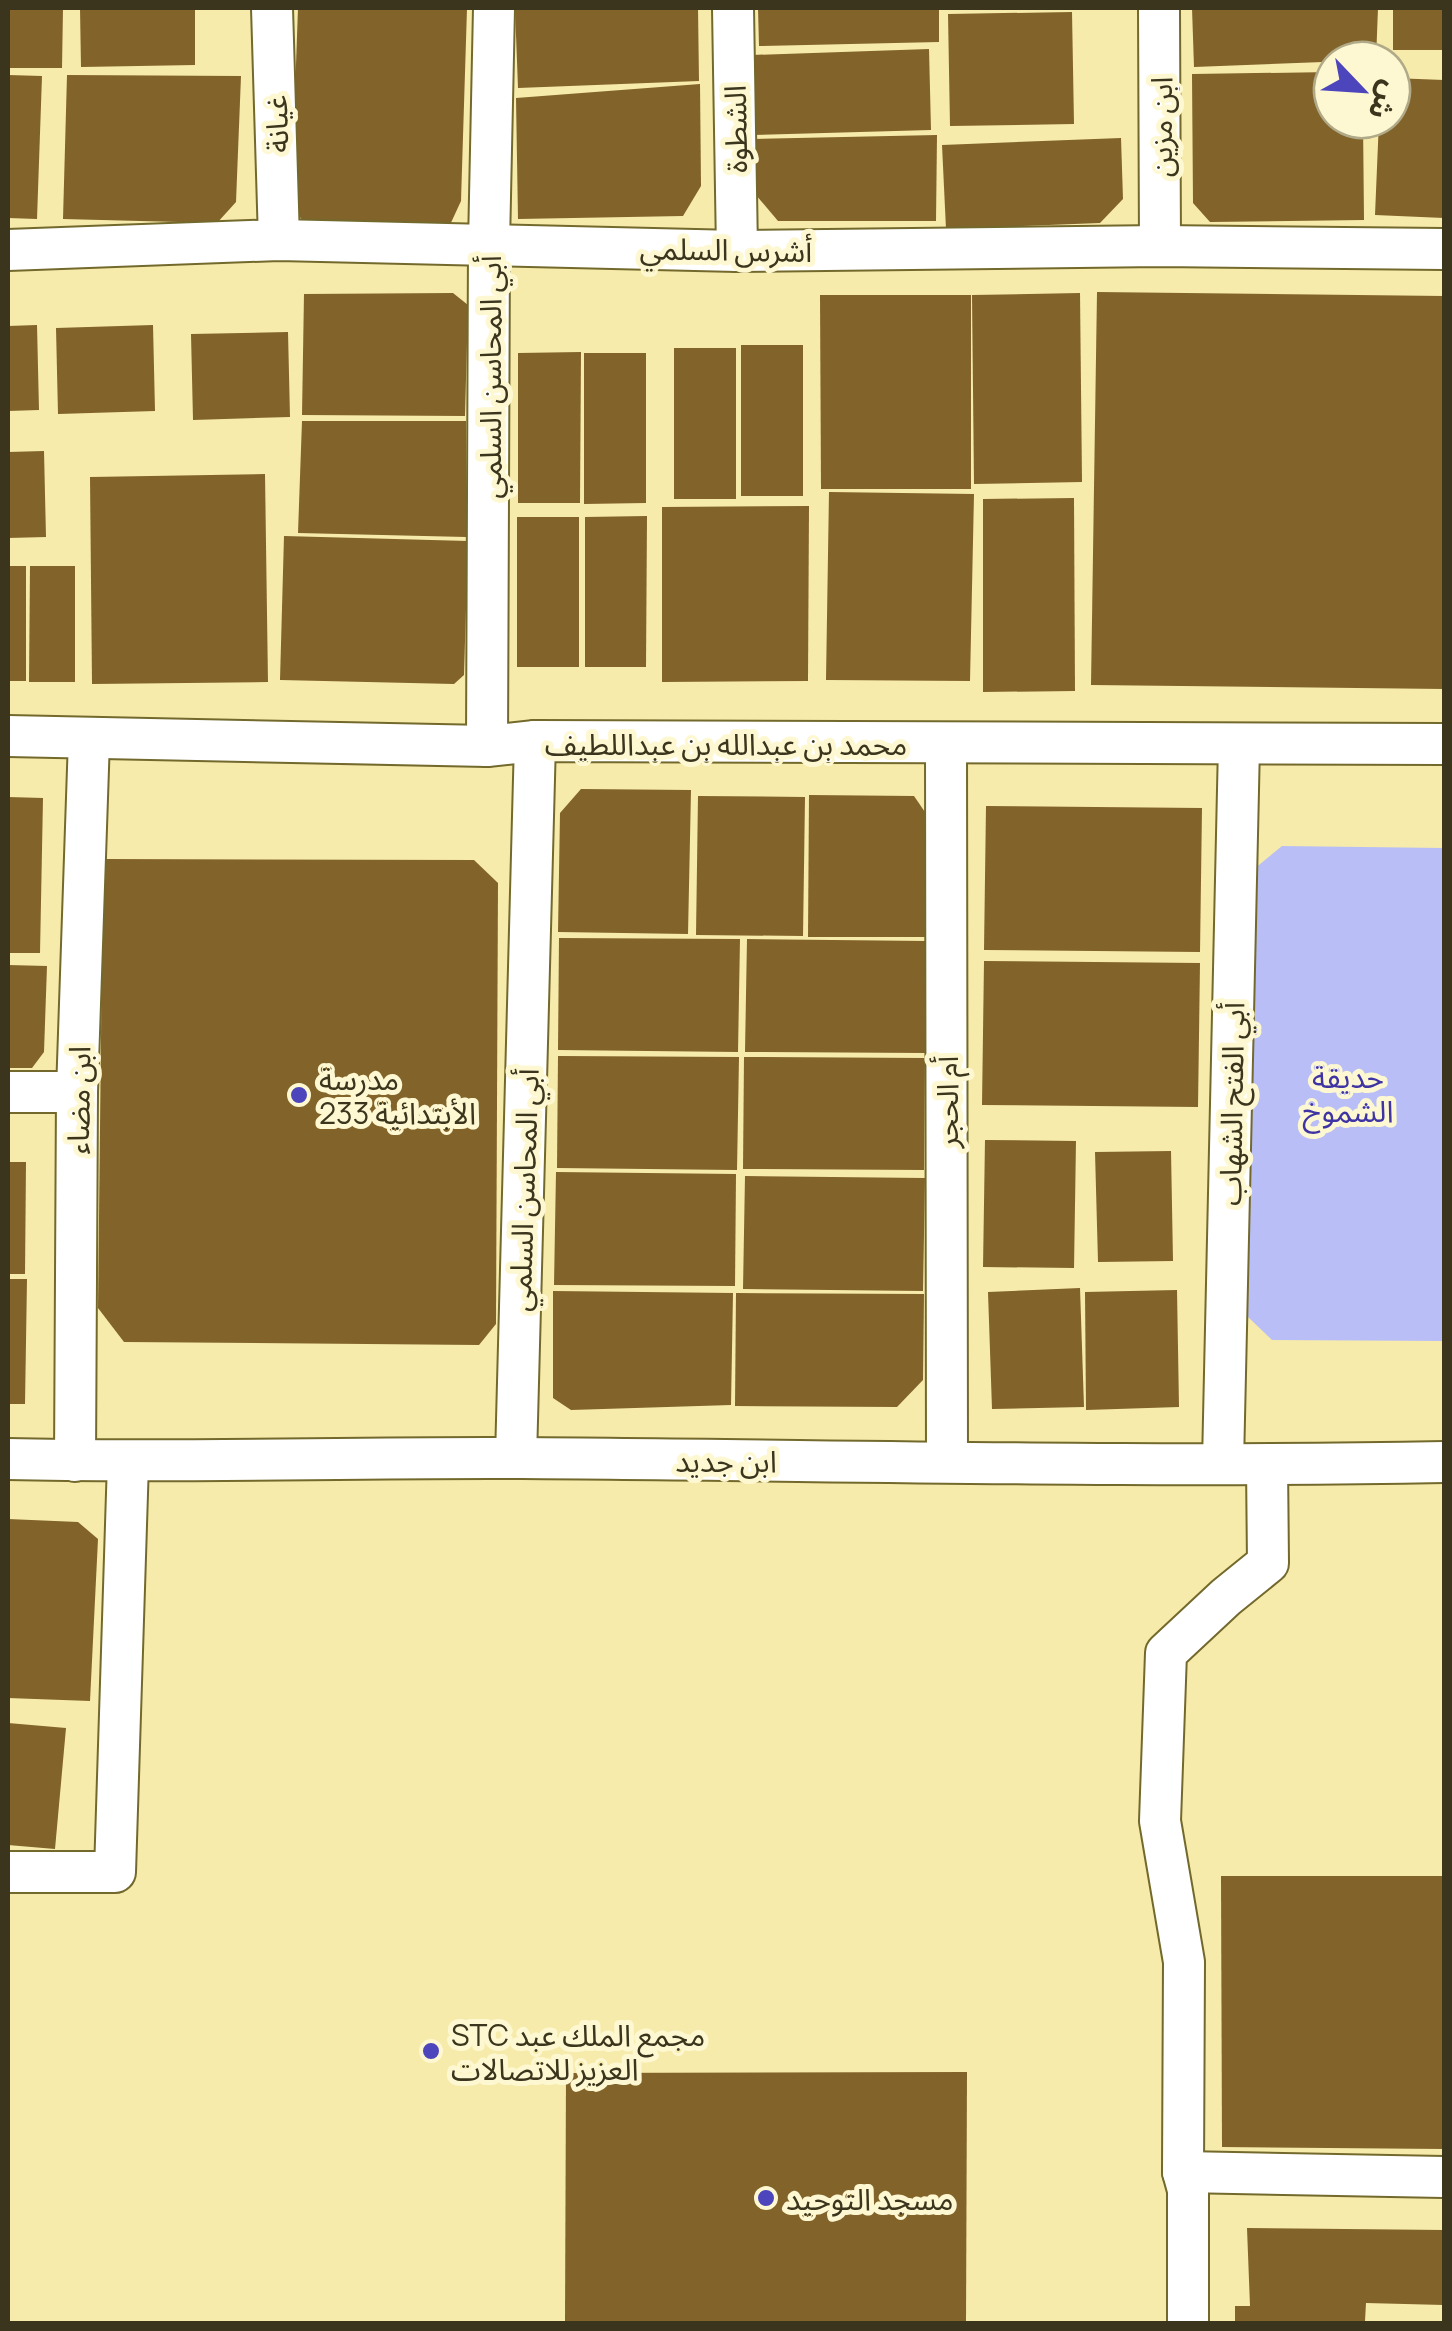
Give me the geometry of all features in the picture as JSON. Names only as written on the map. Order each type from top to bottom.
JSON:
[{"type":"street","name":"غيانة","points":[[272,8],[279,240]]},
{"type":"street","name":"أبي المحاسن السلمي","points":[[487,746],[494,8]]},
{"type":"street","name":"الشطوة","points":[[734,8],[737,251]]},
{"type":"street","name":"ابن مزين","points":[[1159,8],[1160,246]]},
{"type":"street","name":"أشرس السلمي","points":[[8,250],[279,240],[737,251],[1160,246],[1444,249]]},
{"type":"street","name":"محمد بن عبدالله بن عبداللطيف","points":[[8,736],[487,746],[536,742],[1444,744]]},
{"type":"street","name":"ابن مضاء","points":[[75,1460],[78,1092],[89,739]]},
{"type":"street","name":"أبي المحاسن السلمي","points":[[516,1458],[536,742]]},
{"type":"street","name":"أم الحجر","points":[[946,743],[947,1462]]},
{"type":"street","name":"أبي الفتح الشهاب","points":[[1223,1464],[1239,745]]},
{"type":"street","points":[[8,1092],[78,1092]]},
{"type":"street","name":"ابن جديد","points":[[8,1459],[128,1462],[516,1458],[1267,1465],[1444,1462]]},
{"type":"street","points":[[8,1872],[114,1872],[128,1462]]},
{"type":"street","points":[[1188,2324],[1188,2190],[1183,2172],[1184,1962],[1160,1821],[1166,1653],[1226,1596],[1268,1563],[1267,1465]]},
{"type":"street","points":[[1183,2172],[1444,2176]]},
{"type":"green space","name":"حديقة الشموخ","points":[[1282,846],[1444,848],[1444,1341],[1272,1340],[1248,1317],[1254,869]]},
{"type":"building","points":[[8,8],[63,8],[62,68],[8,68]]},
{"type":"building","points":[[80,8],[195,8],[195,65],[81,67]]},
{"type":"building","points":[[298,8],[467,8],[461,201],[449,227],[308,227],[291,206]]},
{"type":"building","points":[[515,8],[698,8],[699,81],[518,88]]},
{"type":"building","points":[[758,8],[939,8],[939,42],[759,46]]},
{"type":"building","points":[[1192,8],[1378,8],[1377,40],[1312,40],[1312,62],[1194,67]]},
{"type":"building","points":[[1393,8],[1444,8],[1444,50],[1412,50],[1412,40],[1393,40]]},
{"type":"building","points":[[1072,12],[1074,124],[950,126],[948,14]]},
{"type":"building","points":[[929,49],[931,130],[752,135],[751,55]]},
{"type":"building","points":[[1312,72],[1312,140],[1363,140],[1364,220],[1210,222],[1193,203],[1192,74]]},
{"type":"building","points":[[8,75],[42,76],[37,219],[8,218]]},
{"type":"building","points":[[67,75],[241,76],[236,202],[217,223],[63,219]]},
{"type":"building","points":[[1412,79],[1444,80],[1444,218],[1375,215],[1378,140],[1412,140]]},
{"type":"building","points":[[700,84],[701,186],[683,216],[518,219],[516,98]]},
{"type":"building","points":[[937,135],[936,221],[778,221],[756,195],[752,139]]},
{"type":"building","points":[[1121,138],[1123,199],[1100,223],[946,229],[942,145]]},
{"type":"building","points":[[1097,292],[1444,296],[1444,689],[1091,685]]},
{"type":"building","points":[[453,293],[468,305],[465,416],[302,415],[304,294]]},
{"type":"building","points":[[1080,293],[1082,482],[974,484],[972,295]]},
{"type":"building","points":[[820,295],[971,295],[971,489],[821,489]]},
{"type":"building","points":[[37,325],[39,410],[8,411],[8,326]]},
{"type":"building","points":[[153,325],[155,411],[58,414],[56,328]]},
{"type":"building","points":[[288,332],[290,417],[193,420],[191,334]]},
{"type":"building","points":[[741,345],[803,345],[803,496],[741,496]]},
{"type":"building","points":[[674,348],[736,348],[736,499],[674,499]]},
{"type":"building","points":[[581,352],[580,503],[518,503],[518,353]]},
{"type":"building","points":[[584,353],[646,353],[646,503],[584,504]]},
{"type":"building","points":[[302,421],[466,421],[466,537],[298,533]]},
{"type":"building","points":[[44,451],[46,537],[8,538],[8,452]]},
{"type":"building","points":[[265,474],[268,682],[92,684],[90,477]]},
{"type":"building","points":[[829,492],[974,494],[970,681],[826,680]]},
{"type":"building","points":[[1074,498],[1075,691],[983,692],[983,499]]},
{"type":"building","points":[[809,506],[808,681],[662,682],[662,507]]},
{"type":"building","points":[[647,516],[646,667],[585,667],[585,517]]},
{"type":"building","points":[[517,517],[579,517],[579,667],[517,667]]},
{"type":"building","points":[[284,536],[468,541],[464,675],[454,684],[280,680]]},
{"type":"building","points":[[8,566],[26,566],[26,681],[8,681]]},
{"type":"building","points":[[30,566],[75,566],[75,682],[29,682]]},
{"type":"building","points":[[581,789],[691,790],[688,934],[558,932],[560,813]]},
{"type":"building","points":[[809,795],[914,796],[927,815],[926,937],[808,937]]},
{"type":"building","points":[[698,796],[805,797],[803,936],[696,935]]},
{"type":"building","points":[[8,797],[43,798],[40,953],[8,953]]},
{"type":"building","points":[[986,806],[1202,808],[1200,952],[984,950]]},
{"type":"building","name":"مدرسة الأبتدائية 233","points":[[103,859],[474,860],[498,883],[496,1324],[479,1345],[124,1342],[98,1308]]},
{"type":"building","points":[[559,938],[740,939],[738,1052],[558,1050]]},
{"type":"building","points":[[747,939],[926,941],[925,1053],[745,1052]]},
{"type":"building","points":[[984,961],[1200,963],[1198,1107],[982,1105]]},
{"type":"building","points":[[8,965],[47,966],[44,1052],[32,1068],[8,1068]]},
{"type":"building","points":[[558,1056],[739,1057],[737,1170],[557,1168]]},
{"type":"building","points":[[744,1057],[925,1058],[924,1170],[743,1169]]},
{"type":"building","points":[[985,1140],[1076,1141],[1074,1268],[983,1267]]},
{"type":"building","points":[[1171,1151],[1173,1261],[1098,1262],[1095,1152]]},
{"type":"building","points":[[8,1162],[26,1162],[25,1274],[8,1274]]},
{"type":"building","points":[[556,1172],[736,1174],[735,1286],[554,1285]]},
{"type":"building","points":[[745,1176],[925,1178],[923,1291],[743,1289]]},
{"type":"building","points":[[8,1279],[27,1279],[25,1404],[8,1404]]},
{"type":"building","points":[[1080,1288],[1084,1407],[992,1409],[988,1292]]},
{"type":"building","points":[[1177,1290],[1179,1407],[1086,1410],[1085,1292]]},
{"type":"building","points":[[553,1291],[733,1293],[731,1405],[571,1410],[553,1398]]},
{"type":"building","points":[[736,1293],[924,1294],[923,1380],[897,1407],[735,1406]]},
{"type":"building","points":[[8,1519],[78,1522],[98,1539],[90,1701],[8,1698]]},
{"type":"building","points":[[8,1723],[66,1728],[55,1849],[8,1845]]},
{"type":"building","points":[[1221,1876],[1444,1876],[1444,2149],[1222,2147]]},
{"type":"building","name":"مسجد التوحيد","points":[[967,2072],[966,2324],[565,2324],[566,2073]]},
{"type":"building","points":[[1247,2228],[1444,2230],[1444,2305],[1366,2303],[1365,2321],[1342,2324],[1235,2324],[1235,2306],[1250,2306]]},
{"type":"place","name":"مدرسة الأبتدائية 233","points":[[299,1095]]},
{"type":"place","name":"STC مجمع الملك عبد العزيز للاتصالات","points":[[431,2051]]},
{"type":"place","name":"مسجد التوحيد","points":[[766,2198]]}]
